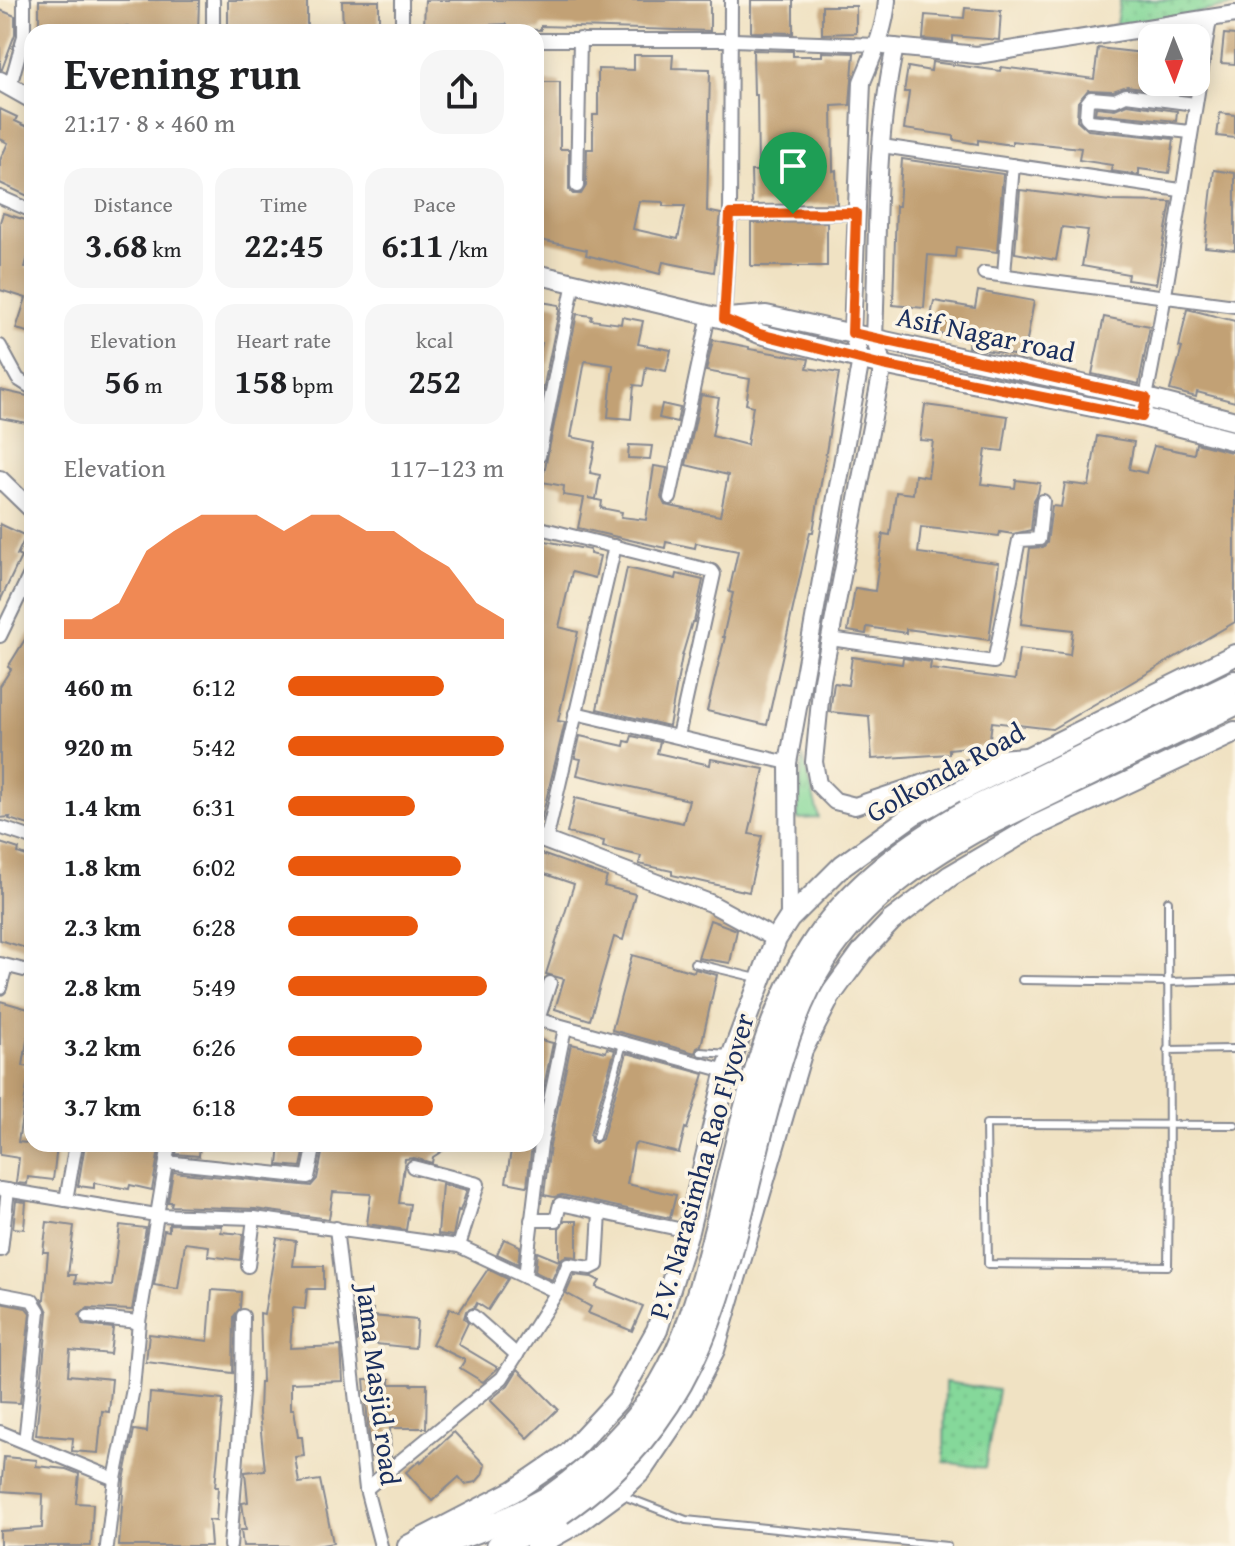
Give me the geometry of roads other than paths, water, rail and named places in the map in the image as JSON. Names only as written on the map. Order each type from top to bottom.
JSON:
[{"type":"highway","name":"Golkonda Road","points":[[408,1546],[514,1491],[568,1454],[618,1400],[657,1330],[688,1231],[730,1062],[776,939],[789,919],[843,865],[914,814],[1235,655]]},
{"type":"highway","name":"P.V. Narasimha Rao Flyover","points":[[498,1546],[528,1532],[556,1504],[630,1424],[660,1383],[678,1348],[706,1268],[771,1024],[810,948],[835,913],[899,853],[931,831],[1235,682]]},
{"type":"highway","name":"P.V. Narasimha Rao Flyover","points":[[431,1546],[592,1491],[626,1460],[655,1427],[696,1357],[713,1316],[790,1031],[806,992],[850,926],[911,870],[943,849],[1235,704]]},
{"type":"highway","points":[[536,1546],[577,1523],[618,1493],[641,1471],[685,1406],[714,1350],[788,1089],[802,1050],[830,996],[862,952],[891,921],[950,876],[1033,827],[1235,732]]},
{"type":"highway","points":[[720,1100],[781,1118]]},
{"type":"main road","points":[[5,84],[24,95]]},
{"type":"main road","points":[[544,276],[716,317],[760,334],[883,365],[1142,417],[1235,441]]},
{"type":"main road","name":"Asif Nagar road","points":[[716,317],[766,315],[1146,398],[1235,421]]},
{"type":"street","points":[[24,0],[27,24]]},
{"type":"street","points":[[213,0],[213,24]]},
{"type":"street","points":[[402,0],[402,24]]},
{"type":"street","points":[[670,498],[716,317],[730,214],[731,0]]},
{"type":"street","points":[[887,0],[887,84],[874,338],[883,365],[822,680],[814,762],[818,784],[835,801],[855,806],[998,758],[1033,755]]},
{"type":"street","points":[[544,40],[733,40],[886,46],[977,55],[1235,14]]},
{"type":"street","points":[[1142,417],[1166,296],[1180,190],[1210,20]]},
{"type":"street","points":[[577,186],[580,39]]},
{"type":"street","points":[[5,84],[24,44]]},
{"type":"street","points":[[789,919],[788,763],[861,359],[852,333],[862,82],[886,46]]},
{"type":"street","points":[[1190,132],[1090,121],[1086,117],[1087,103],[1091,98],[1115,100],[1126,95],[1195,104]]},
{"type":"street","points":[[882,146],[1180,190]]},
{"type":"street","points":[[1004,274],[1013,165]]},
{"type":"street","points":[[0,197],[24,208]]},
{"type":"street","points":[[730,214],[856,213]]},
{"type":"street","points":[[984,273],[1235,306]]},
{"type":"street","points":[[544,431],[574,282]]},
{"type":"street","points":[[0,346],[18,379],[24,383]]},
{"type":"street","points":[[0,479],[24,502]]},
{"type":"street","points":[[830,639],[994,662],[1019,540],[1039,539],[1043,501]]},
{"type":"street","points":[[544,529],[714,574],[678,736]]},
{"type":"street","points":[[544,828],[615,546]]},
{"type":"street","points":[[0,636],[24,586]]},
{"type":"street","points":[[575,713],[788,763]]},
{"type":"street","points":[[2,828],[24,835]]},
{"type":"street","points":[[544,840],[710,903],[776,939]]},
{"type":"street","points":[[0,988],[3,965],[24,970]]},
{"type":"street","points":[[544,1000],[550,983]]},
{"type":"street","points":[[544,1022],[623,1044],[730,1062],[788,1089]]},
{"type":"street","points":[[544,1130],[565,1028]]},
{"type":"street","points":[[66,1200],[75,1152]]},
{"type":"street","points":[[107,1546],[115,1479],[133,1389],[139,1322],[168,1152]]},
{"type":"street","points":[[166,1162],[308,1177],[313,1152]]},
{"type":"street","points":[[525,1277],[540,1152]]},
{"type":"street","points":[[413,1167],[478,1184],[459,1246]]},
{"type":"street","points":[[1,1250],[4,1190],[156,1215],[254,1218],[459,1246],[557,1292]]},
{"type":"street","points":[[531,1220],[556,1220],[560,1204],[688,1231]]},
{"type":"street","points":[[366,1489],[502,1378],[557,1292],[568,1265],[591,1268],[597,1265],[600,1212]]},
{"type":"street","points":[[248,1266],[254,1218]]},
{"type":"street","name":"Jama Masjid road","points":[[336,1228],[366,1489],[381,1546]]},
{"type":"street","points":[[0,1294],[32,1300],[39,1311],[25,1442]]},
{"type":"street","points":[[230,1546],[242,1393],[243,1316]]},
{"type":"street","points":[[473,1316],[517,1355]]},
{"type":"street","points":[[88,1317],[139,1322]]},
{"type":"street","points":[[0,1432],[115,1479]]},
{"type":"lane","points":[[1168,901],[1170,1126],[1168,1266],[988,1264],[986,1124],[1170,1126],[1235,1125]]},
{"type":"lane","points":[[694,963],[761,979]]},
{"type":"lane","points":[[1022,980],[1235,980]]},
{"type":"lane","points":[[596,1137],[623,1044]]},
{"type":"lane","points":[[1167,1050],[1235,1049]]},
{"type":"lane","points":[[701,1052],[730,1062]]},
{"type":"lane","points":[[618,1493],[686,1520],[947,1546]]}]
